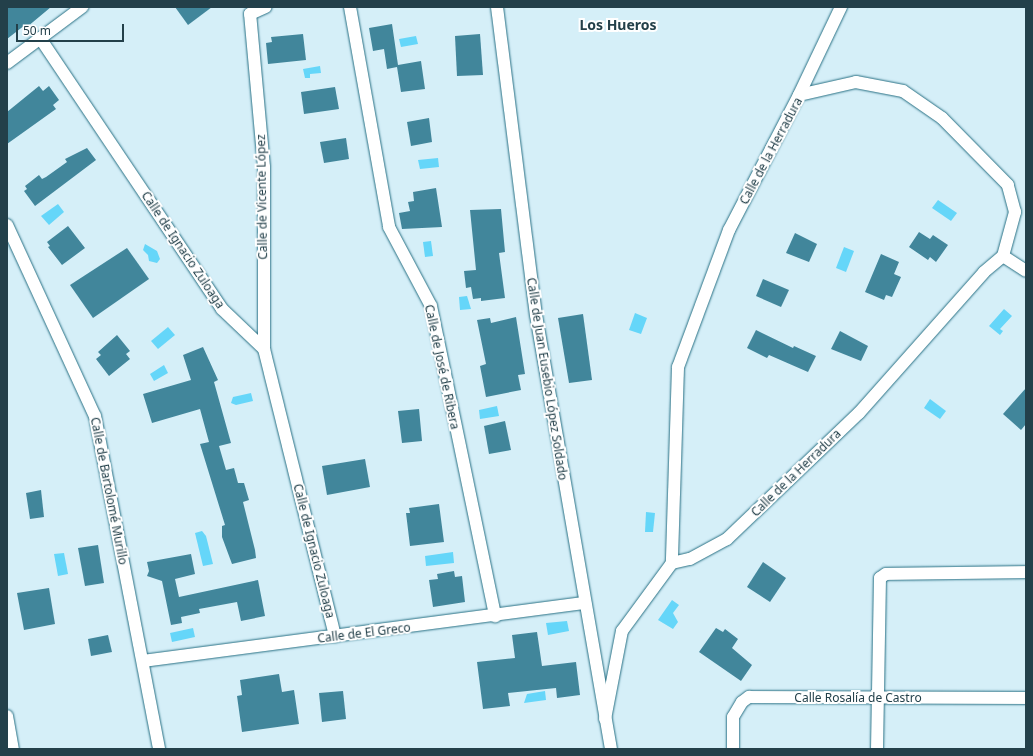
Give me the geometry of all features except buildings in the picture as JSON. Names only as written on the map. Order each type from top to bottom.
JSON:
[{"type":"street","points":[[7,63],[82,7]]},
{"type":"street","name":"Calle de Vicente López","points":[[264,349],[264,167],[250,14],[266,7]]},
{"type":"street","name":"Calle de José de Ribera","points":[[350,7],[389,227],[431,306],[495,616]]},
{"type":"street","name":"Calle de Juan Eusebio López Soldado","points":[[497,7],[536,315],[611,749]]},
{"type":"street","points":[[799,95],[841,7]]},
{"type":"street","name":"Calle de Ignacio Zuloaga","points":[[40,38],[222,309],[264,349],[335,636]]},
{"type":"street","name":"Calle de la Herradura","points":[[856,82],[903,91],[942,118],[1008,185],[1015,212],[1003,256],[984,272],[859,413],[727,539],[690,559],[672,564],[678,367],[729,230],[799,95],[856,82]]},
{"type":"street","name":"Calle de Bartolomé Murillo","points":[[7,225],[95,416],[143,661],[158,749]]},
{"type":"street","points":[[1003,256],[1026,271]]},
{"type":"street","points":[[605,719],[622,631],[672,564]]},
{"type":"street","points":[[878,749],[880,578],[886,574],[1026,572]]},
{"type":"street","name":"Calle de El Greco","points":[[143,661],[585,604]]},
{"type":"street","name":"Calle Rosalía de Castro","points":[[733,749],[733,717],[742,702],[749,697],[1026,698]]},
{"type":"street","points":[[7,716],[13,749]]},
{"type":"water","points":[[416,36],[418,44],[401,47],[399,39]]},
{"type":"water","points":[[320,66],[321,73],[310,74],[310,78],[305,78],[303,69]]},
{"type":"water","points":[[438,158],[439,167],[420,169],[418,160]]},
{"type":"water","points":[[938,200],[957,213],[951,221],[932,208]]},
{"type":"water","points":[[58,204],[64,212],[49,225],[41,216]]},
{"type":"water","points":[[431,241],[433,256],[425,257],[423,242]]},
{"type":"water","points":[[145,244],[157,251],[160,259],[157,263],[149,261],[148,255],[143,250]]},
{"type":"water","points":[[844,247],[854,251],[846,272],[836,268]]},
{"type":"water","points":[[467,296],[471,309],[460,310],[459,297]]},
{"type":"water","points":[[1004,309],[1012,316],[1000,329],[1003,331],[1000,335],[989,326]]},
{"type":"water","points":[[635,313],[647,318],[641,334],[629,330]]},
{"type":"water","points":[[168,327],[175,335],[158,349],[151,341]]},
{"type":"water","points":[[164,365],[168,373],[154,381],[150,374]]},
{"type":"water","points":[[251,393],[253,401],[236,405],[231,403],[233,397]]},
{"type":"water","points":[[930,399],[946,411],[940,419],[924,408]]},
{"type":"water","points":[[497,406],[499,416],[480,419],[479,410]]},
{"type":"water","points":[[646,512],[655,513],[653,532],[645,532]]},
{"type":"water","points":[[202,531],[206,536],[213,564],[203,566],[195,533]]},
{"type":"water","points":[[453,552],[454,563],[426,566],[425,556]]},
{"type":"water","points":[[64,553],[68,574],[58,576],[54,554]]},
{"type":"water","points":[[672,600],[679,605],[673,613],[678,622],[673,629],[658,620]]},
{"type":"water","points":[[567,621],[569,631],[548,635],[546,623]]},
{"type":"water","points":[[193,628],[195,637],[172,642],[170,633]]},
{"type":"water","points":[[545,691],[546,700],[524,703],[527,694]]},
{"type":"district","name":"Los Hueros","points":[[618,25]]}]
